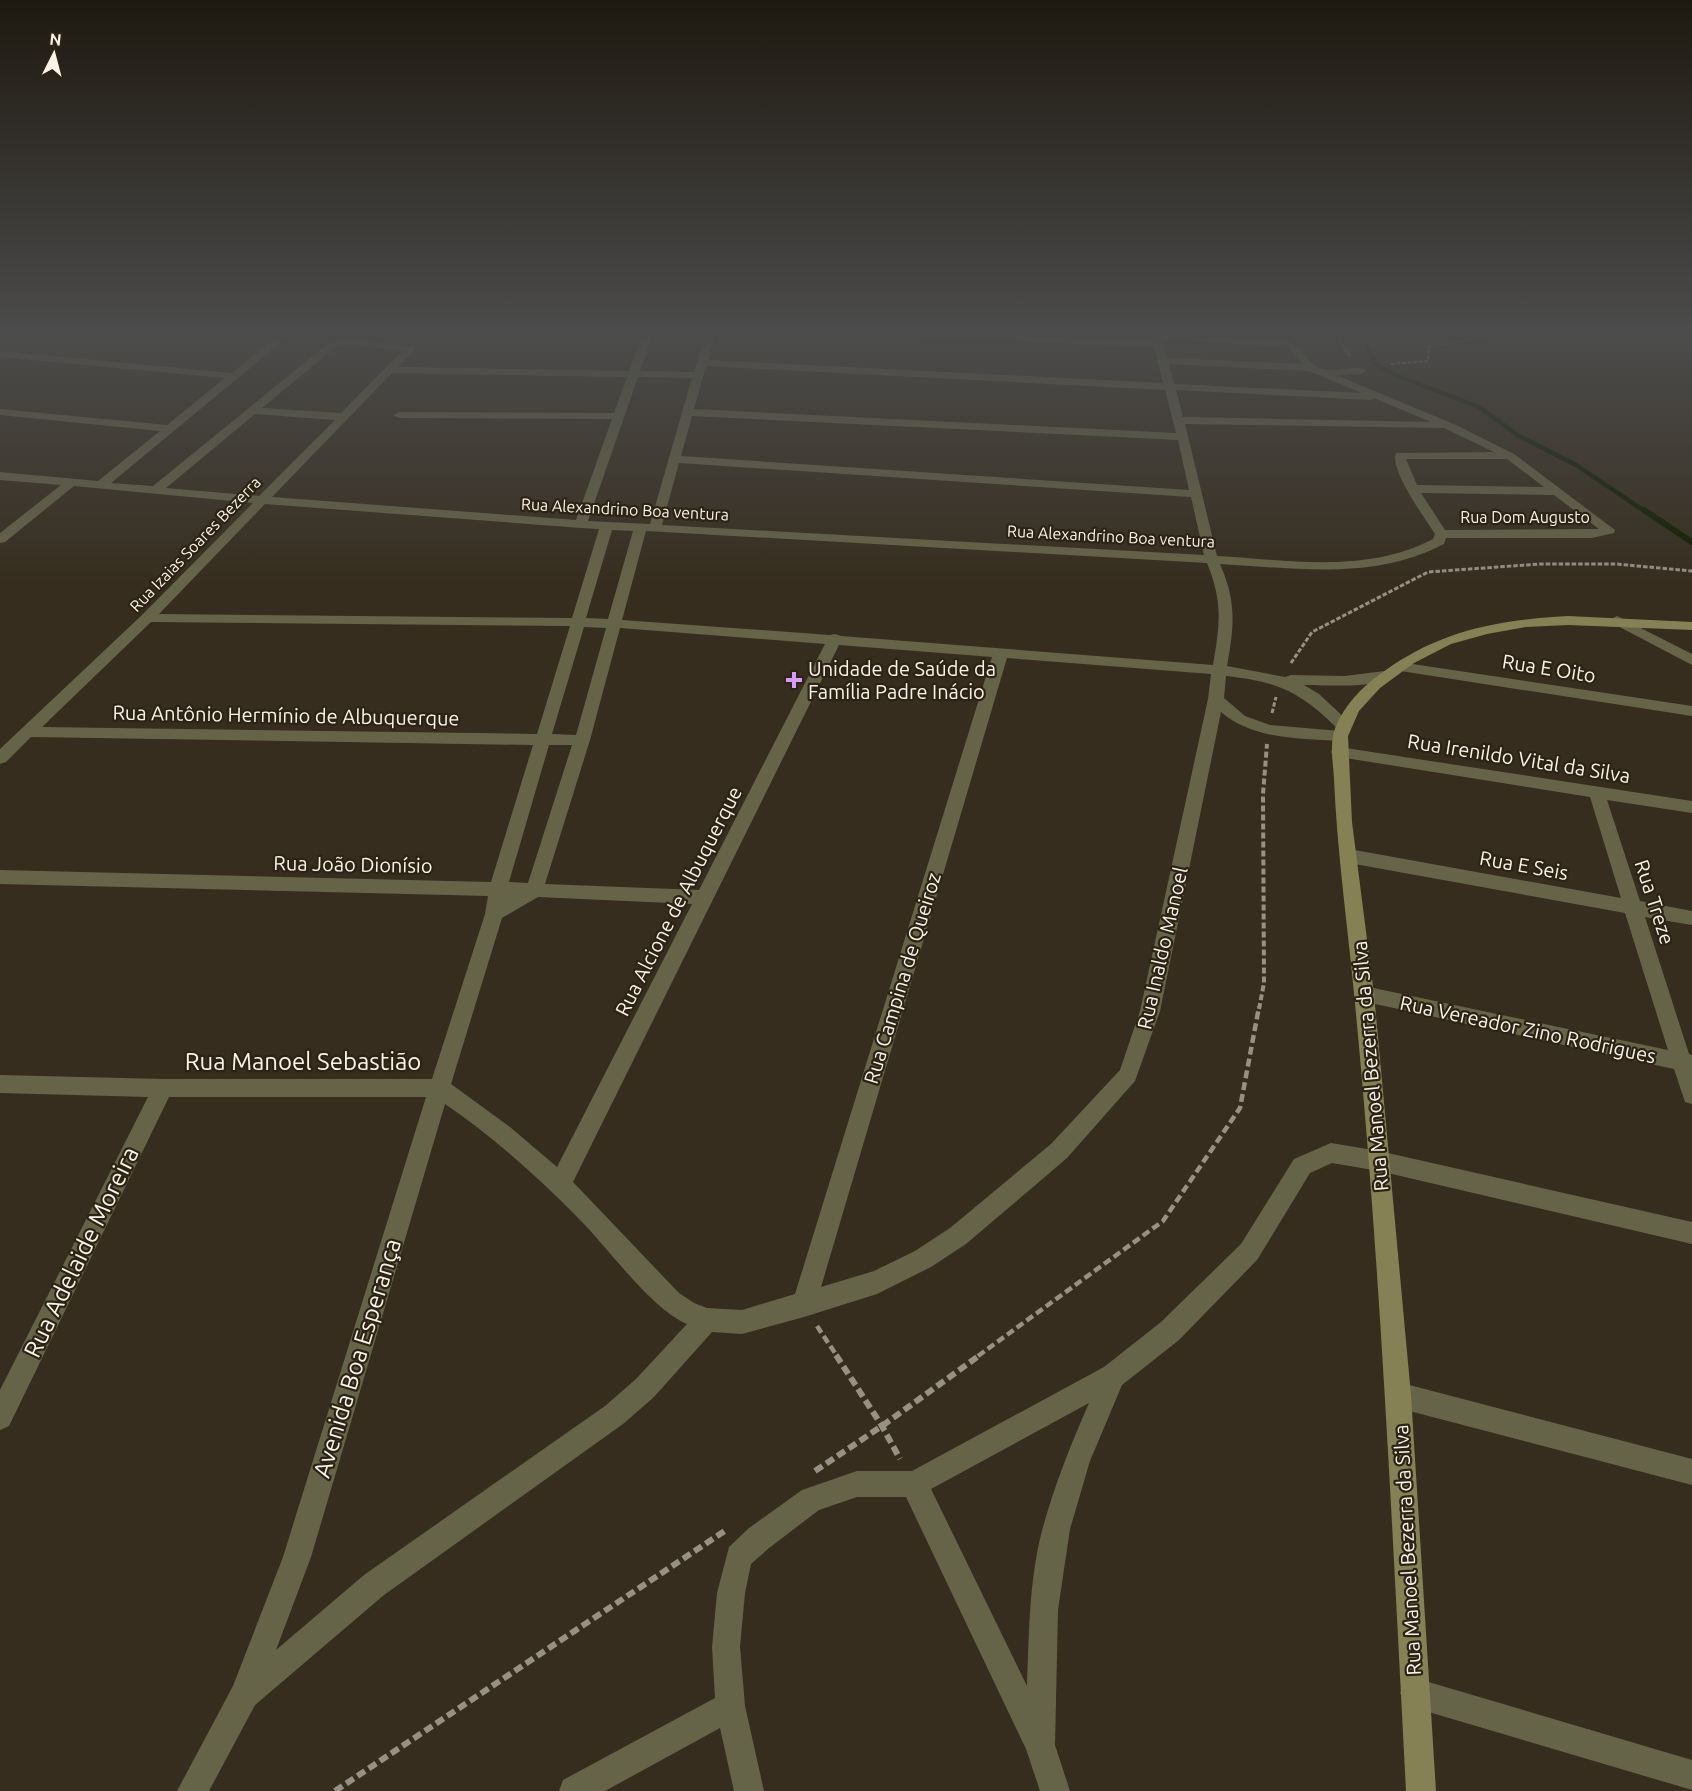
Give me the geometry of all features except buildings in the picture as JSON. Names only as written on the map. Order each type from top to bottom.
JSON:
[{"type":"street","points":[[66,419],[171,429]]},
{"type":"street","points":[[101,485],[183,419]]},
{"type":"street","points":[[156,490],[244,419]]},
{"type":"street","name":"Rua Izaias Soares Bezerra","points":[[0,758],[147,618],[342,419]]},
{"type":"street","points":[[581,524],[619,419]]},
{"type":"street","points":[[494,914],[534,891],[582,740],[615,624],[648,526],[674,459],[685,419]]},
{"type":"street","points":[[818,419],[1183,437]]},
{"type":"street","name":"Rua Dom Augusto","points":[[1250,562],[1342,567],[1374,564],[1427,548],[1438,541],[1441,534],[1592,534],[1610,530],[1510,456],[1431,419]]},
{"type":"street","points":[[1178,420],[1452,427]]},
{"type":"street","name":"Rua Inaldo Manoel","points":[[804,1305],[877,1282],[923,1259],[958,1236],[1059,1151],[1128,1075],[1150,1011],[1216,699],[1227,627],[1224,588],[1211,558],[1178,420]]},
{"type":"street","points":[[1441,534],[1413,489],[1400,455],[1510,456]]},
{"type":"street","points":[[674,459],[1196,494]]},
{"type":"street","name":"Rua Alexandrino Boa ventura","points":[[0,476],[261,500],[581,524],[648,526],[1250,562]]},
{"type":"street","points":[[0,539],[70,483]]},
{"type":"street","points":[[1413,489],[1559,491]]},
{"type":"street","name":"Avenida Boa Esperança","points":[[192,1791],[244,1695],[297,1557],[494,914],[498,889],[607,525]]},
{"type":"street","points":[[147,618],[578,622],[835,638],[1219,670],[1281,679],[1303,690],[1340,738],[1360,699],[1392,671],[1422,651],[1445,640],[1485,629],[1549,621],[1617,620],[1692,626]]},
{"type":"street","points":[[1617,620],[1692,660]]},
{"type":"street","name":"Rua Alcione de Albuquerque","points":[[560,1184],[835,638]]},
{"type":"street","name":"Rua Campina de Queiroz","points":[[804,1305],[1001,652]]},
{"type":"street","name":"Rua E Oito","points":[[1281,679],[1344,681],[1392,671],[1692,711]]},
{"type":"street","name":"Rua Irenildo Vital da Silva","points":[[1216,699],[1240,720],[1269,730],[1340,738],[1596,791],[1692,807]]},
{"type":"street","name":"Rua Antônio Hermínio de Albuquerque","points":[[27,732],[582,740]]},
{"type":"street","name":"Rua Manoel Bezerra da Silva","points":[[1340,738],[1398,1395],[1421,1791]]},
{"type":"street","name":"Rua Treze","points":[[1596,791],[1633,908],[1688,1063],[1692,1095]]},
{"type":"street","name":"Rua E Seis","points":[[1349,856],[1692,918]]},
{"type":"street","name":"Rua João Dionísio","points":[[0,877],[498,889],[705,897]]},
{"type":"street","name":"Rua Vereador Zino Rodrigues","points":[[1364,994],[1688,1063]]},
{"type":"street","name":"Rua Manoel Sebastião","points":[[0,1084],[163,1088],[439,1088],[470,1107],[560,1184],[671,1300],[686,1311],[707,1320],[742,1322],[804,1305]]},
{"type":"street","name":"Rua Adelaide Moreira","points":[[0,1417],[163,1088]]},
{"type":"street","points":[[748,1791],[730,1706],[726,1647],[731,1593],[739,1557],[759,1538],[811,1499],[857,1484],[914,1484],[1113,1376],[1170,1331],[1249,1252],[1302,1166],[1331,1153],[1379,1161],[1692,1233]]},
{"type":"street","points":[[244,1695],[375,1585],[614,1416],[645,1388],[707,1320]]},
{"type":"street","points":[[1040,1745],[1044,1610],[1056,1529],[1077,1461],[1113,1376]]},
{"type":"street","points":[[1398,1395],[1692,1472]]},
{"type":"street","points":[[914,1484],[1040,1745],[1055,1791]]},
{"type":"street","points":[[1415,1693],[1692,1775]]},
{"type":"street","points":[[573,1791],[730,1706]]},
{"type":"path","points":[[804,1305],[882,1425],[914,1484]]},
{"type":"waterway","points":[[1495,419],[1519,436],[1576,465],[1646,512]]},
{"type":"waterway","points":[[1644,510],[1692,542]]},
{"type":"place","name":"Unidade de Saúde da Família Padre Inácio","points":[[794,680]]}]
